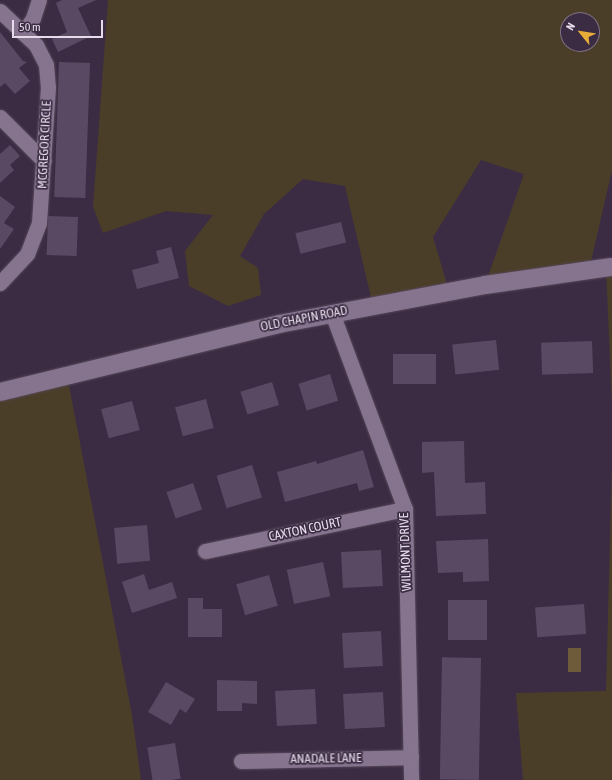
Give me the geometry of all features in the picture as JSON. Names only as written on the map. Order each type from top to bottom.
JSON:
[{"type":"street","points":[[23,33],[33,18],[39,0]]},
{"type":"street","name":"MCGREGOR CIRCLE","points":[[0,11],[23,33],[42,55],[48,76],[44,161],[36,234],[21,263],[0,283]]},
{"type":"street","points":[[0,117],[44,161]]},
{"type":"street","name":"OLD CHAPIN ROAD","points":[[0,392],[184,345],[332,313],[485,285],[612,266]]},
{"type":"street","name":"WILMONT DRIVE","points":[[332,313],[405,510],[411,780]]},
{"type":"street","name":"CAXTON COURT","points":[[205,551],[405,510]]},
{"type":"street","name":"ANADALE LANE","points":[[241,761],[410,757]]},
{"type":"shaded area","points":[[108,0],[612,0],[612,170],[589,270],[485,285],[524,174],[481,160],[433,237],[449,291],[373,306],[345,186],[303,179],[264,214],[240,256],[258,268],[261,295],[228,306],[189,286],[185,251],[213,215],[166,211],[103,233],[93,207]]},
{"type":"shaded area","points":[[606,267],[612,267],[612,405]]},
{"type":"shaded area","points":[[67,375],[132,715],[141,780],[0,780],[0,392]]},
{"type":"shaded area","points":[[612,464],[612,780],[523,780],[516,693],[606,691]]},
{"type":"shaded area","points":[[568,648],[581,648],[581,672],[568,672]]},
{"type":"building","points":[[62,0],[96,0],[78,8],[91,36],[58,52],[52,39],[67,32],[56,3]]},
{"type":"building","points":[[0,32],[23,61],[27,62],[19,68],[30,81],[15,94],[5,83],[0,87]]},
{"type":"building","points":[[59,62],[90,63],[85,198],[54,197]]},
{"type":"building","points":[[10,145],[20,156],[10,165],[14,170],[0,183],[0,154]]},
{"type":"building","points":[[0,196],[15,207],[4,223],[14,229],[0,249]]},
{"type":"building","points":[[48,216],[78,217],[77,256],[47,255]]},
{"type":"building","points":[[341,222],[346,242],[300,254],[295,233]]},
{"type":"building","points":[[171,247],[179,278],[137,289],[132,270],[159,263],[156,251]]},
{"type":"building","points":[[496,340],[499,370],[455,374],[452,345]]},
{"type":"building","points":[[592,341],[593,373],[542,375],[541,343]]},
{"type":"building","points":[[393,354],[436,354],[436,384],[393,384]]},
{"type":"building","points":[[330,374],[338,401],[307,410],[298,384]]},
{"type":"building","points":[[272,382],[279,405],[247,415],[240,392]]},
{"type":"building","points":[[206,399],[214,428],[183,436],[175,407]]},
{"type":"building","points":[[132,401],[140,430],[109,438],[101,409]]},
{"type":"building","points":[[464,441],[465,483],[485,482],[486,514],[436,516],[434,472],[422,473],[422,442]]},
{"type":"building","points":[[363,450],[374,487],[359,491],[357,483],[285,502],[277,472],[316,461],[317,464]]},
{"type":"building","points":[[252,465],[262,498],[227,508],[217,476]]},
{"type":"building","points":[[193,483],[202,509],[176,519],[167,492]]},
{"type":"building","points":[[147,525],[150,561],[117,564],[114,528]]},
{"type":"building","points":[[488,539],[489,581],[463,582],[463,572],[438,573],[436,541]]},
{"type":"building","points":[[381,550],[383,586],[343,588],[341,552]]},
{"type":"building","points":[[323,562],[330,596],[294,604],[287,570]]},
{"type":"building","points":[[144,574],[149,590],[172,582],[177,598],[132,613],[122,582]]},
{"type":"building","points":[[269,575],[278,606],[245,615],[236,584]]},
{"type":"building","points":[[188,598],[203,598],[203,609],[222,609],[222,637],[188,637]]},
{"type":"building","points":[[448,600],[487,600],[487,640],[448,640]]},
{"type":"building","points":[[584,604],[586,634],[537,637],[535,607]]},
{"type":"building","points":[[381,631],[383,666],[344,668],[342,633]]},
{"type":"building","points":[[442,657],[481,658],[479,780],[440,779]]},
{"type":"building","points":[[217,680],[257,681],[257,704],[242,703],[242,711],[217,711]]},
{"type":"building","points":[[166,682],[195,699],[186,713],[180,709],[171,725],[148,712]]},
{"type":"building","points":[[315,689],[317,724],[277,726],[275,691]]},
{"type":"building","points":[[383,692],[385,727],[345,729],[343,694]]},
{"type":"building","points":[[175,743],[181,779],[153,780],[147,747]]}]
